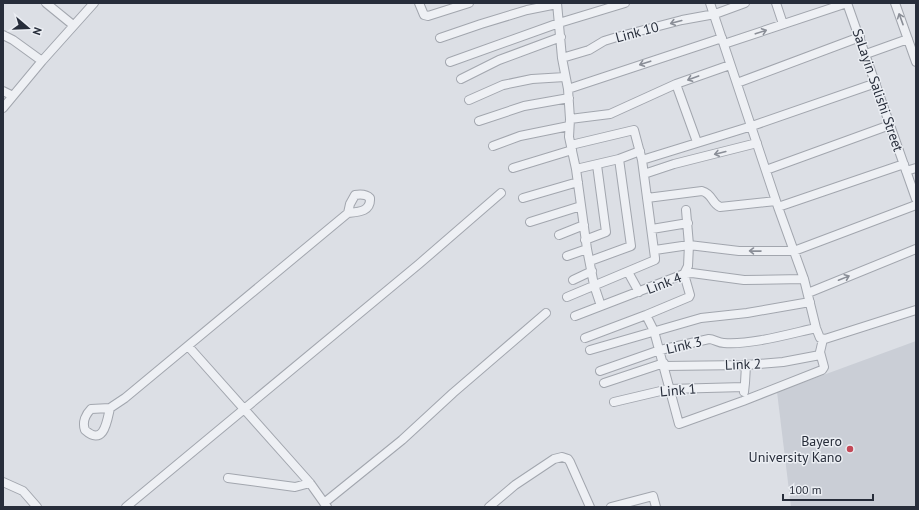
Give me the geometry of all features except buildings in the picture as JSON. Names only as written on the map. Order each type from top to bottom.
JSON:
[{"type":"street","points":[[46,3],[73,25]]},
{"type":"street","points":[[3,108],[73,25],[94,3]]},
{"type":"street","points":[[419,3],[424,15],[428,16],[469,3]]},
{"type":"street","points":[[450,62],[611,5],[626,3]]},
{"type":"street","points":[[710,3],[715,14],[730,65],[752,126],[777,204],[804,279],[816,328],[820,338],[823,339]]},
{"type":"street","name":"Link 10","points":[[562,58],[589,50],[604,41],[617,37],[682,20],[715,14],[745,3]]},
{"type":"street","points":[[776,3],[783,24]]},
{"type":"street","points":[[568,88],[783,24],[847,3]]},
{"type":"street","name":"SaLayin Salishi Street","points":[[847,3],[916,199]]},
{"type":"street","points":[[895,3],[916,62]]},
{"type":"street","points":[[440,38],[527,10],[557,4],[562,58],[569,98],[569,137],[578,182],[585,240],[594,285],[601,306]]},
{"type":"street","points":[[3,35],[13,40],[42,61]]},
{"type":"street","points":[[461,79],[499,60],[561,37]]},
{"type":"street","points":[[737,83],[860,37]]},
{"type":"street","points":[[866,54],[908,39]]},
{"type":"street","points":[[493,146],[520,136],[570,122],[610,114],[676,84],[730,65]]},
{"type":"street","points":[[469,100],[503,85],[532,79],[565,77]]},
{"type":"street","points":[[642,160],[752,126],[876,83]]},
{"type":"street","points":[[676,84],[697,142]]},
{"type":"street","points":[[3,91],[13,96]]},
{"type":"street","points":[[479,121],[524,106],[569,98]]},
{"type":"street","points":[[766,170],[890,125]]},
{"type":"street","points":[[642,160],[752,126]]},
{"type":"street","points":[[514,168],[633,129],[642,160],[655,250],[655,260],[567,297]]},
{"type":"street","points":[[644,174],[674,164],[757,143]]},
{"type":"street","points":[[576,170],[619,159],[640,151]]},
{"type":"street","points":[[590,261],[631,246],[619,159]]},
{"type":"street","points":[[585,240],[606,232],[597,165]]},
{"type":"street","points":[[647,198],[702,191],[710,194],[716,205],[720,207],[777,204],[905,168],[916,168]]},
{"type":"street","points":[[524,198],[578,182]]},
{"type":"street","points":[[126,507],[419,264],[501,193]]},
{"type":"street","points":[[655,250],[689,245],[739,251],[794,251],[916,205]]},
{"type":"street","points":[[530,222],[581,206]]},
{"type":"street","points":[[585,338],[689,297],[690,295],[684,274],[688,266],[689,245],[686,210]]},
{"type":"street","points":[[110,408],[125,398],[348,213]]},
{"type":"street","points":[[652,229],[688,223]]},
{"type":"street","points":[[559,235],[584,225]]},
{"type":"street","points":[[567,256],[587,249]]},
{"type":"street","points":[[808,293],[916,249]]},
{"type":"street","points":[[573,280],[592,270]]},
{"type":"street","points":[[628,272],[639,292]]},
{"type":"street","name":"Link 4","points":[[575,316],[684,274],[692,273],[744,280],[804,279]]},
{"type":"street","points":[[590,350],[701,318],[748,313],[810,302]]},
{"type":"street","points":[[823,339],[916,310]]},
{"type":"street","points":[[188,346],[310,484],[326,505],[546,313]]},
{"type":"street","points":[[646,315],[654,331],[660,350],[678,424],[822,370],[824,367],[820,355],[820,349],[823,339]]},
{"type":"street","name":"Link 3","points":[[600,371],[660,350],[709,339],[723,343],[741,342],[816,328]]},
{"type":"street","name":"Link 2","points":[[604,383],[664,365],[746,365],[783,362],[820,355]]},
{"type":"street","points":[[743,400],[744,387],[746,383],[746,365]]},
{"type":"street","name":"Link 1","points":[[614,402],[669,389],[744,387]]},
{"type":"street","points":[[489,507],[522,481],[554,459],[562,457],[568,458],[590,507]]},
{"type":"street","points":[[228,478],[295,487],[310,484]]},
{"type":"street","points":[[3,482],[23,491],[37,507]]},
{"type":"street","points":[[611,507],[653,496],[656,507]]},
{"type":"shaded area","name":"Bayero University Kano","points":[[916,341],[916,507],[791,507],[777,392]]},
{"type":"place","name":"Bayero University Kano","points":[[850,449]]}]
